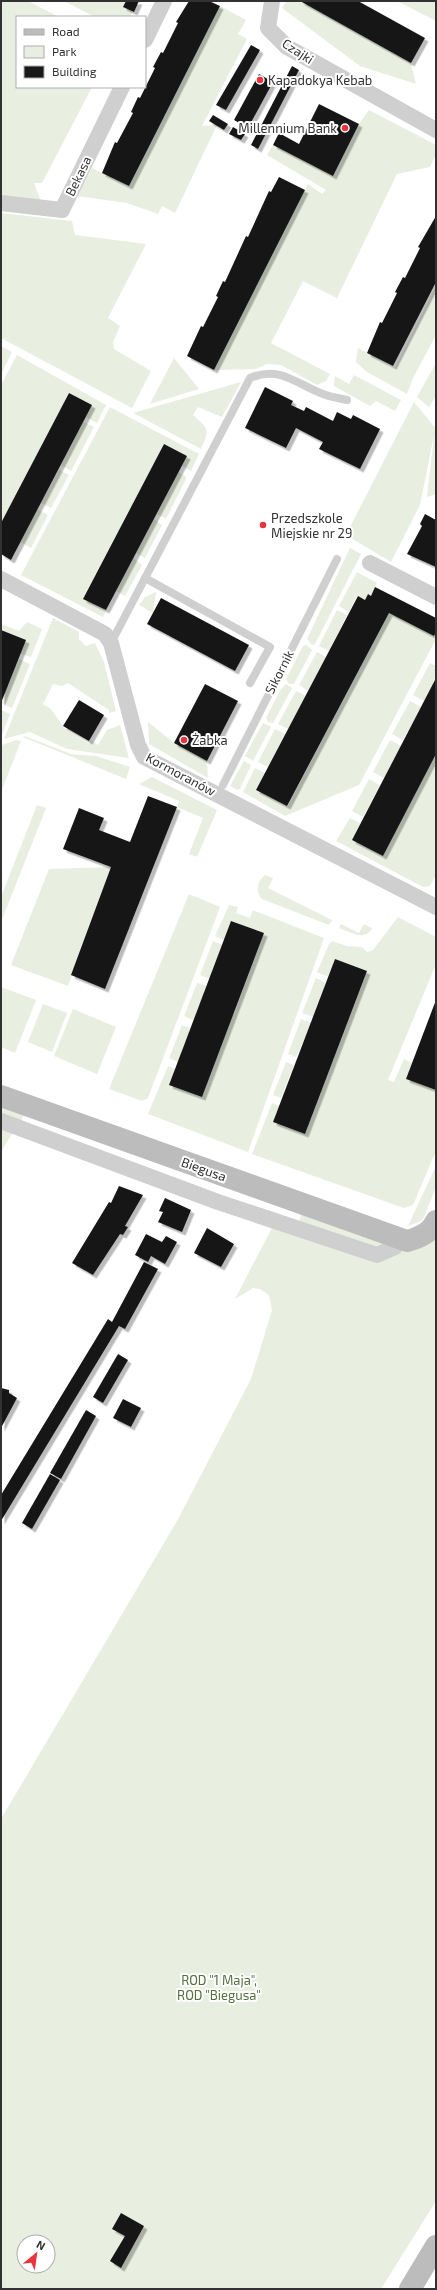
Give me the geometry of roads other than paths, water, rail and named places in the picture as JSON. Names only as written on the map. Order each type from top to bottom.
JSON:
[{"type":"street","points":[[146,38],[164,1]]},
{"type":"street","name":"Czajki","points":[[270,2],[268,28],[288,47],[436,130]]},
{"type":"street","name":"Bekasa","points":[[1,203],[62,210],[122,88]]},
{"type":"street","points":[[370,563],[436,597]]},
{"type":"street","points":[[1,579],[105,634],[111,643]]},
{"type":"street","name":"Kormoranów","points":[[111,643],[138,745],[144,757],[436,907]]},
{"type":"street","name":"Biegusa","points":[[1,1096],[403,1240]]},
{"type":"street","points":[[1,1121],[218,1202],[377,1255],[395,1247],[403,1240],[421,1237],[434,1226],[436,1222]]},
{"type":"street","points":[[410,2289],[436,2246]]},
{"type":"lane","points":[[111,643],[250,378],[260,373],[278,373],[324,394],[347,400]]},
{"type":"lane","name":"Sikornik","points":[[223,785],[236,755],[337,560]]},
{"type":"lane","points":[[145,578],[270,647],[250,683]]},
{"type":"place","name":"Kapadokya Kebab","points":[[260,80]]},
{"type":"place","name":"Millennium Bank","points":[[345,128]]},
{"type":"place","name":"Przedszkole Miejskie nr 29","points":[[263,525]]},
{"type":"place","name":"Żabka","points":[[184,740]]},
{"type":"park label","name":"ROD \"1 Maja\", ROD \"Biegusa\"","points":[[219,1988]]}]
